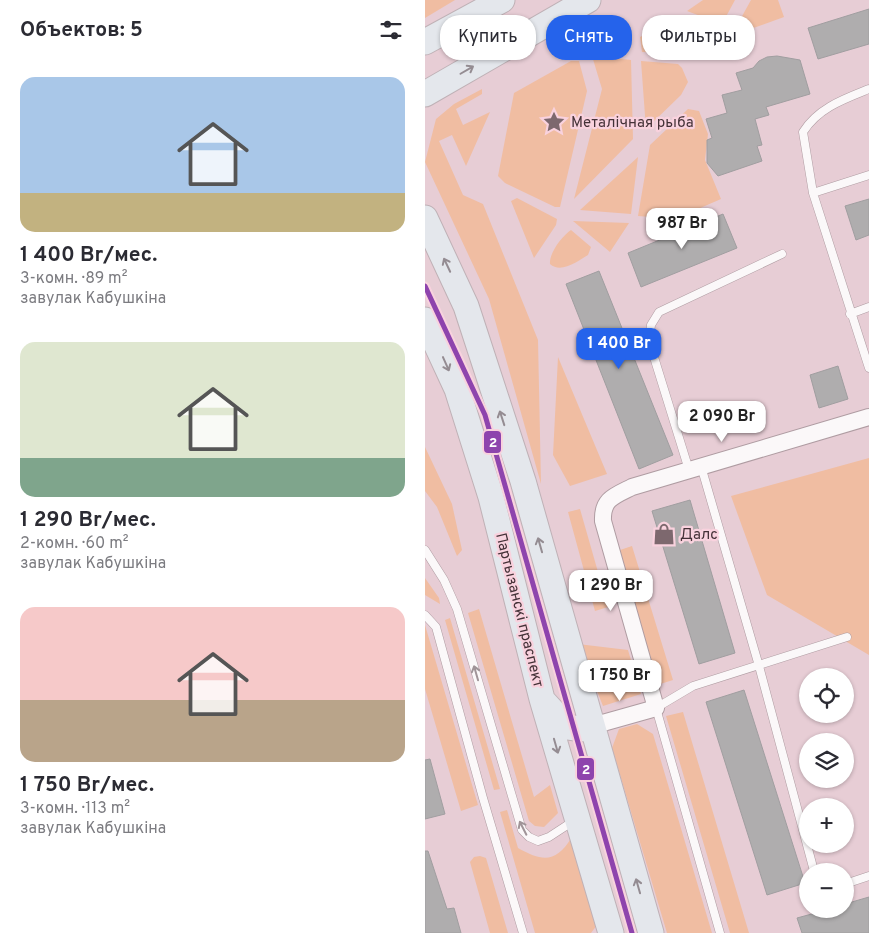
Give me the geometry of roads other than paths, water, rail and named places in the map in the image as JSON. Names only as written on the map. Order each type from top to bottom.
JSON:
[{"type":"main road","points":[[425,42],[502,0]]},
{"type":"main road","points":[[425,94],[588,0]]},
{"type":"main road","points":[[425,218],[466,306],[523,481],[651,933]]},
{"type":"main road","name":"Партызанскі праспект","points":[[425,320],[457,389],[491,497],[542,699],[611,933]]},
{"type":"main road","points":[[542,699],[567,727],[581,729],[592,726]]},
{"type":"street","points":[[592,726],[656,708],[603,521],[603,510],[610,498],[631,487],[869,417]]},
{"type":"lane","points":[[869,89],[825,109],[809,122],[803,132],[813,193],[850,314],[869,368]]},
{"type":"lane","points":[[813,193],[869,175]]},
{"type":"lane","points":[[783,254],[659,312],[651,325],[649,341],[695,468],[759,666],[812,863]]},
{"type":"lane","points":[[850,314],[869,307]]},
{"type":"lane","points":[[425,550],[434,562],[457,609],[523,830],[529,837],[538,842],[577,819]]},
{"type":"lane","points":[[425,564],[434,562]]},
{"type":"lane","points":[[425,615],[436,627],[483,798],[523,933]]},
{"type":"lane","points":[[721,933],[656,708],[693,686],[847,637]]},
{"type":"lane","points":[[854,881],[869,876]]},
{"type":"metro line","name":"2","points":[[425,286],[485,415],[632,933]]},
{"type":"place","name":"Металічная рыба","points":[[554,122]]},
{"type":"place","name":"Далс","points":[[664,534]]}]
